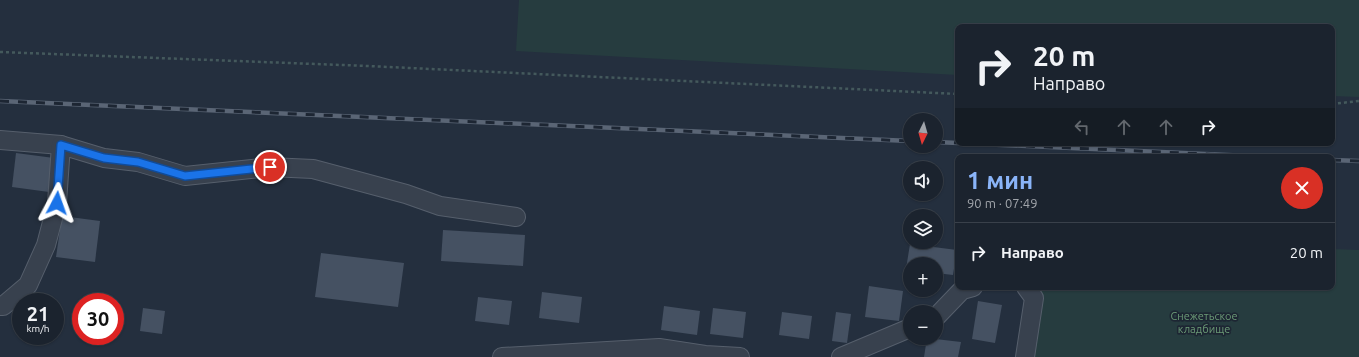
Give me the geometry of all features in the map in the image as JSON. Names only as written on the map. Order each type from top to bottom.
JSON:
[{"type":"street","points":[[0,140],[61,145],[104,158],[138,162],[185,176],[270,167],[313,169],[406,194],[440,206],[516,217]]},
{"type":"street","points":[[0,306],[3,306],[28,284],[46,245],[57,203],[61,145]]},
{"type":"street","points":[[943,310],[962,290]]},
{"type":"street","points":[[1026,357],[1034,298],[1028,290]]},
{"type":"street","points":[[842,357],[903,331]]},
{"type":"street","points":[[502,357],[659,348],[704,355],[740,357]]},
{"type":"path","points":[[0,52],[368,66],[955,94]]},
{"type":"path","points":[[1335,104],[1359,101]]},
{"type":"green space","points":[[519,0],[1359,0],[1359,97],[1335,96],[1335,24],[955,24],[955,75],[516,51]]},
{"type":"green space","name":"Снежетьское кладбище","points":[[1335,249],[1359,250],[1359,357],[1030,357],[1041,290],[1335,290]]},
{"type":"building","points":[[16,153],[54,158],[49,192],[12,187]]},
{"type":"building","points":[[62,216],[100,221],[95,262],[56,257]]},
{"type":"building","points":[[443,230],[525,235],[523,266],[441,261]]},
{"type":"building","points":[[943,248],[955,250],[953,275],[943,274],[943,257],[908,257],[909,249]]},
{"type":"building","points":[[321,253],[404,263],[398,307],[315,297]]},
{"type":"building","points":[[869,286],[903,291],[899,321],[865,317]]},
{"type":"building","points":[[542,292],[582,297],[579,323],[539,318]]},
{"type":"building","points":[[478,297],[512,301],[509,325],[475,321]]},
{"type":"building","points":[[978,301],[1002,305],[995,343],[972,339]]},
{"type":"building","points":[[664,306],[700,311],[697,335],[661,330]]},
{"type":"building","points":[[143,308],[165,311],[162,334],[140,331]]},
{"type":"building","points":[[713,308],[746,312],[743,338],[710,334]]},
{"type":"building","points":[[782,312],[812,316],[809,339],[779,335]]},
{"type":"building","points":[[836,312],[851,314],[847,343],[832,341]]},
{"type":"building","points":[[943,340],[961,342],[958,357],[924,357],[926,345],[943,345]]},
{"type":"railway","points":[[0,101],[903,141]]},
{"type":"railway","points":[[943,142],[955,143]]},
{"type":"railway","points":[[1026,146],[1206,154]]},
{"type":"railway","points":[[1335,160],[1359,161]]},
{"type":"route","points":[[57,203],[61,145],[104,158],[138,162],[185,176],[270,167]]}]
